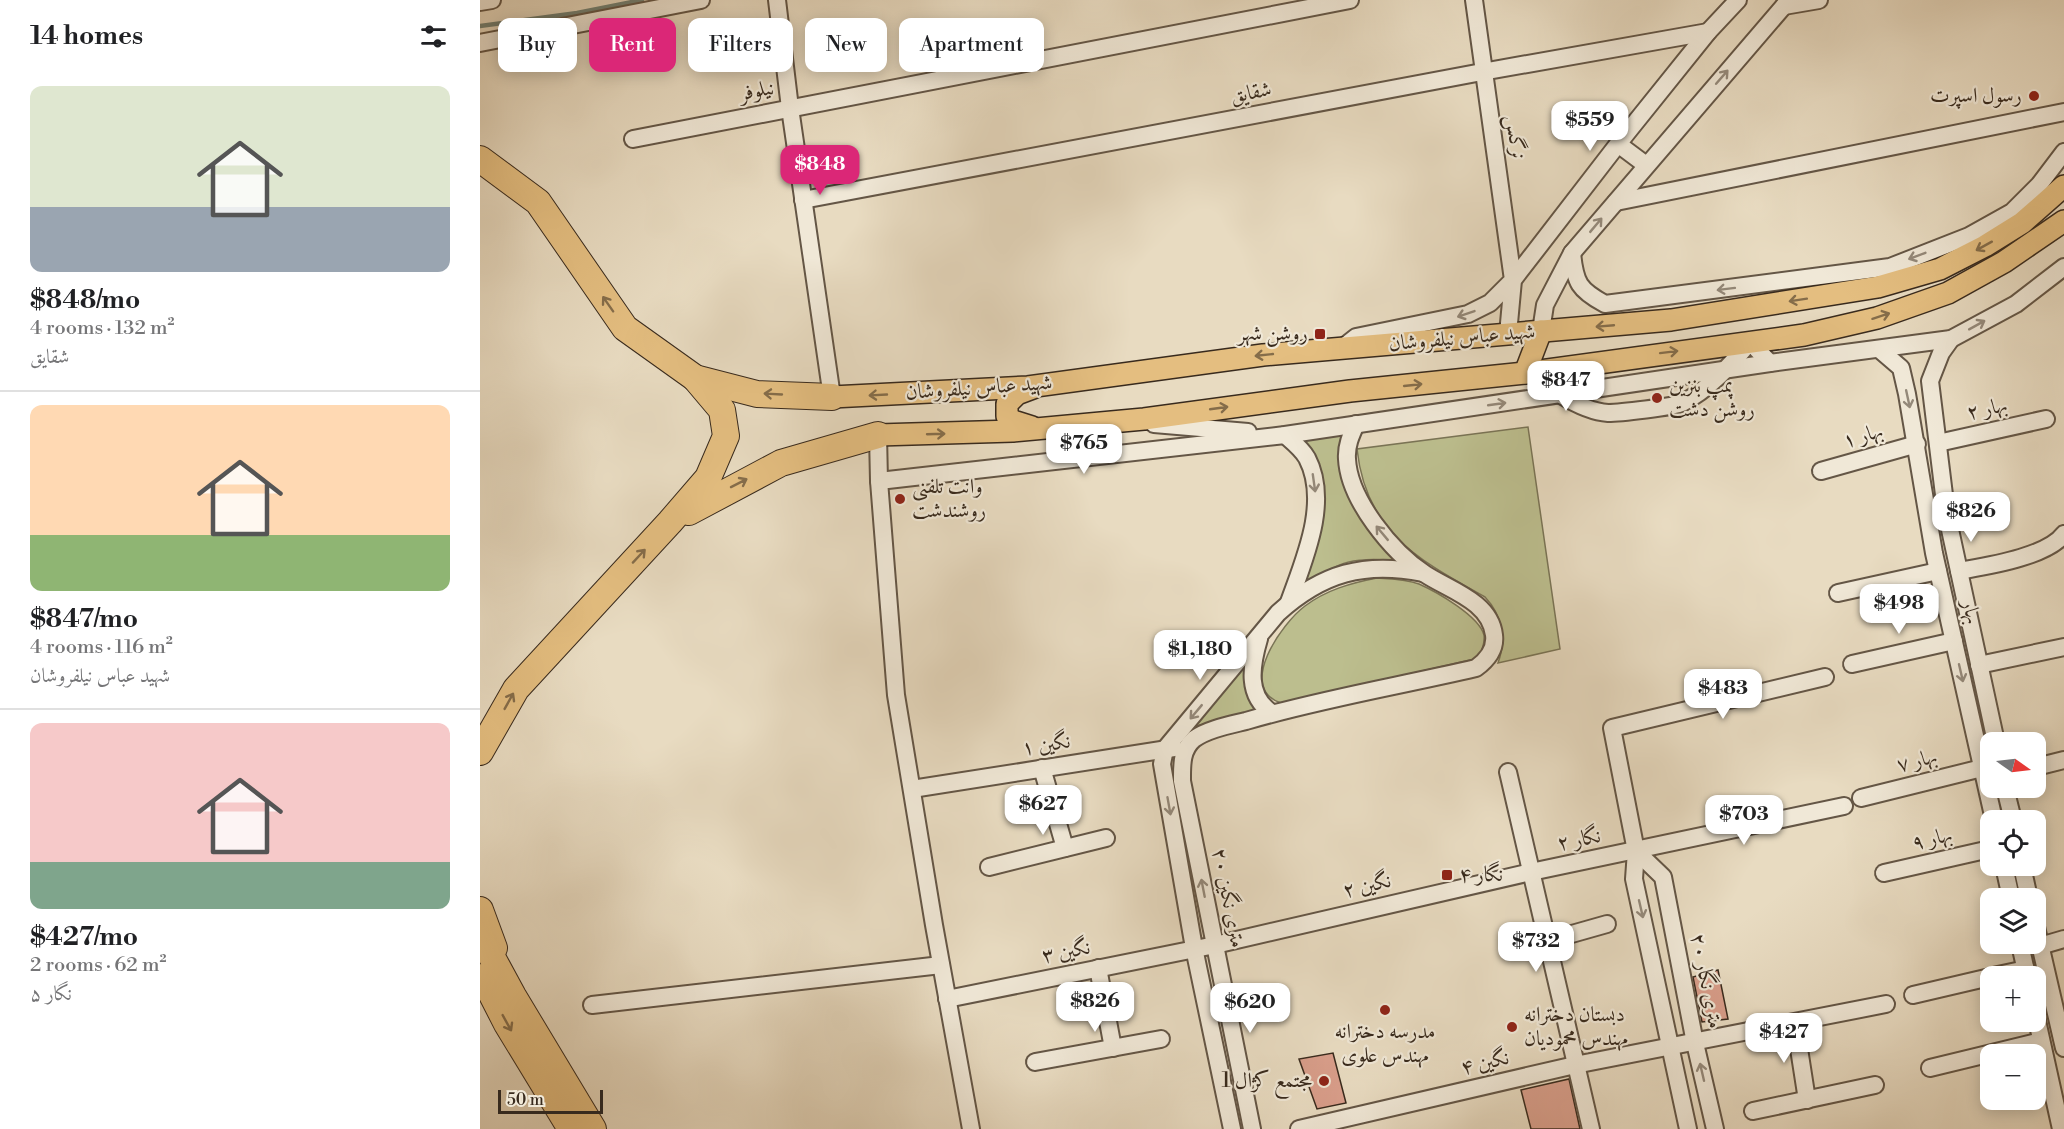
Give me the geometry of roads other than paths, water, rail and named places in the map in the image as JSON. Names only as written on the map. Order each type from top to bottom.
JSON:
[{"type":"highway","points":[[480,159],[538,202],[625,328],[695,378],[722,410],[726,436],[708,478],[516,689],[480,752]]},
{"type":"highway","points":[[695,378],[757,394],[832,397]]},
{"type":"highway","points":[[670,522],[720,493],[780,463],[878,435]]},
{"type":"highway","points":[[480,910],[513,996]]},
{"type":"highway","points":[[480,935],[513,996],[593,1129]]},
{"type":"highway","points":[[480,971],[507,1024],[572,1129]]},
{"type":"main road","name":"شهید عباس نیلفروشان","points":[[832,397],[1042,385],[1263,355],[1671,320],[1878,287],[1940,269],[1985,246],[2022,223],[2064,186]]},
{"type":"main road","name":"شهید عباس نیلفروشان","points":[[878,435],[1039,429],[1119,421],[1350,391],[1525,373],[1804,335],[1877,318],[1948,293],[2004,262],[2064,221]]},
{"type":"main road","points":[[1525,373],[1541,331]]},
{"type":"main road","points":[[1508,334],[1525,373]]},
{"type":"main road","points":[[1039,429],[1013,422],[1007,416],[1007,404],[1017,394],[1042,385]]},
{"type":"street","points":[[480,2],[491,0]]},
{"type":"street","points":[[480,43],[701,0]]},
{"type":"street","points":[[777,0],[790,108],[832,397]]},
{"type":"street","name":"نیلوفر","points":[[633,139],[1350,0]]},
{"type":"street","name":"نرگس","points":[[1474,0],[1482,72],[1513,280],[1508,334]]},
{"type":"street","points":[[1342,348],[1356,337],[1468,314],[1490,303],[1513,280],[1708,32],[1738,0]]},
{"type":"street","points":[[1541,331],[1545,305],[1572,253],[1786,3],[1819,0]]},
{"type":"street","name":"شقایق","points":[[804,200],[1482,72],[1708,32]]},
{"type":"street","points":[[1616,202],[2064,112]]},
{"type":"street","points":[[1618,144],[1646,165]]},
{"type":"street","points":[[1572,253],[1574,273],[1585,294],[1605,304],[1890,267],[1969,236],[2012,212],[2039,185],[2064,152]]},
{"type":"street","points":[[879,481],[1285,435],[1770,363],[1951,339],[2016,304],[2064,267]]},
{"type":"street","points":[[1687,294],[1690,316]]},
{"type":"street","name":"بهار","points":[[1951,339],[1941,353],[1930,381],[1946,511],[1994,732]]},
{"type":"street","points":[[1561,395],[1573,402],[1608,413],[1679,404],[1698,393],[1724,371],[1750,342],[1770,363]]},
{"type":"street","name":"بهار","points":[[1881,350],[1901,368],[1917,444],[1938,571],[1980,750]]},
{"type":"street","name":"بهار ۲","points":[[1938,442],[2046,419]]},
{"type":"street","points":[[1119,421],[1285,435],[1306,457],[1312,471],[1316,499],[1308,543],[1289,602]]},
{"type":"street","points":[[1187,747],[1196,738],[1215,730],[1272,713],[1476,668],[1485,662],[1492,652],[1495,642],[1489,618],[1461,593],[1424,574],[1375,524],[1353,484],[1347,459],[1350,435],[1356,424]]},
{"type":"street","points":[[878,435],[879,481],[896,695],[971,1129]]},
{"type":"street","name":"بهار ۱","points":[[1821,471],[1917,444]]},
{"type":"street","points":[[1959,571],[2014,560],[2058,542],[2064,534]]},
{"type":"street","points":[[1166,749],[1289,602],[1324,581],[1349,571],[1387,567],[1424,574]]},
{"type":"street","points":[[1838,593],[1938,571]]},
{"type":"street","points":[[1260,635],[1253,663],[1253,687],[1262,706],[1272,713]]},
{"type":"street","points":[[1852,664],[1954,640]]},
{"type":"street","points":[[1979,665],[2064,647]]},
{"type":"street","points":[[1688,1129],[1634,879],[1636,851],[1612,728],[1825,677]]},
{"type":"street","name":"نگین ۱","points":[[912,789],[1187,747]]},
{"type":"street","name":"۲۰ متری نگین","points":[[1187,747],[1182,761],[1182,782],[1252,1129]]},
{"type":"street","name":"۲۰ متری نگین","points":[[1166,749],[1162,765],[1194,948],[1232,1129]]},
{"type":"street","points":[[2046,764],[2064,760]]},
{"type":"street","points":[[1042,768],[1065,848]]},
{"type":"street","points":[[1508,772],[1591,1129]]},
{"type":"street","name":"بهار ۷","points":[[1861,798],[1980,777]]},
{"type":"street","name":"نگار ۲","points":[[1531,872],[1844,806]]},
{"type":"street","points":[[988,867],[1106,838]]},
{"type":"street","name":"۲۰ متری نگار","points":[[1636,851],[1663,877],[1695,1043],[1715,1129]]},
{"type":"street","name":"بهار ۹","points":[[1884,873],[1980,851]]},
{"type":"street","name":"نگین ۲","points":[[1194,948],[1531,872]]},
{"type":"street","points":[[1546,941],[1606,924]]},
{"type":"street","points":[[2046,944],[2064,939]]},
{"type":"street","name":"نگین ۳","points":[[948,999],[1194,948]]},
{"type":"street","points":[[2042,954],[2064,1048]]},
{"type":"street","points":[[592,1005],[941,965]]},
{"type":"street","points":[[1098,968],[1113,1048]]},
{"type":"street","points":[[1913,995],[1980,980]]},
{"type":"street","points":[[1575,1065],[1886,1004]]},
{"type":"street","points":[[1796,1023],[1808,1100]]},
{"type":"street","points":[[2039,1032],[2061,1129]]},
{"type":"street","points":[[1035,1062],[1161,1039]]},
{"type":"street","points":[[1930,1068],[2041,1041]]},
{"type":"street","name":"نگین ۴","points":[[1299,1129],[1575,1065]]},
{"type":"street","points":[[1753,1111],[1875,1085]]},
{"type":"waterway","points":[[480,26],[577,13],[642,0]]},
{"type":"place","name":"رسول اسپرت","points":[[2034,96]]},
{"type":"place","name":"روشن شهر","points":[[1320,334]]},
{"type":"place","name":"پمپ بنزین روشن دشت","points":[[1657,398]]},
{"type":"place","name":"وانت تلفنی روشندشت","points":[[900,499]]},
{"type":"place","name":"نگار ۴","points":[[1447,875]]},
{"type":"place","name":"مدرسه دخترانه مهندس علوی","points":[[1385,1010]]},
{"type":"place","name":"دبستان دخترانه مهندس محمودیان","points":[[1512,1027]]},
{"type":"place","name":"مجتمع کژال 1","points":[[1324,1081]]}]
